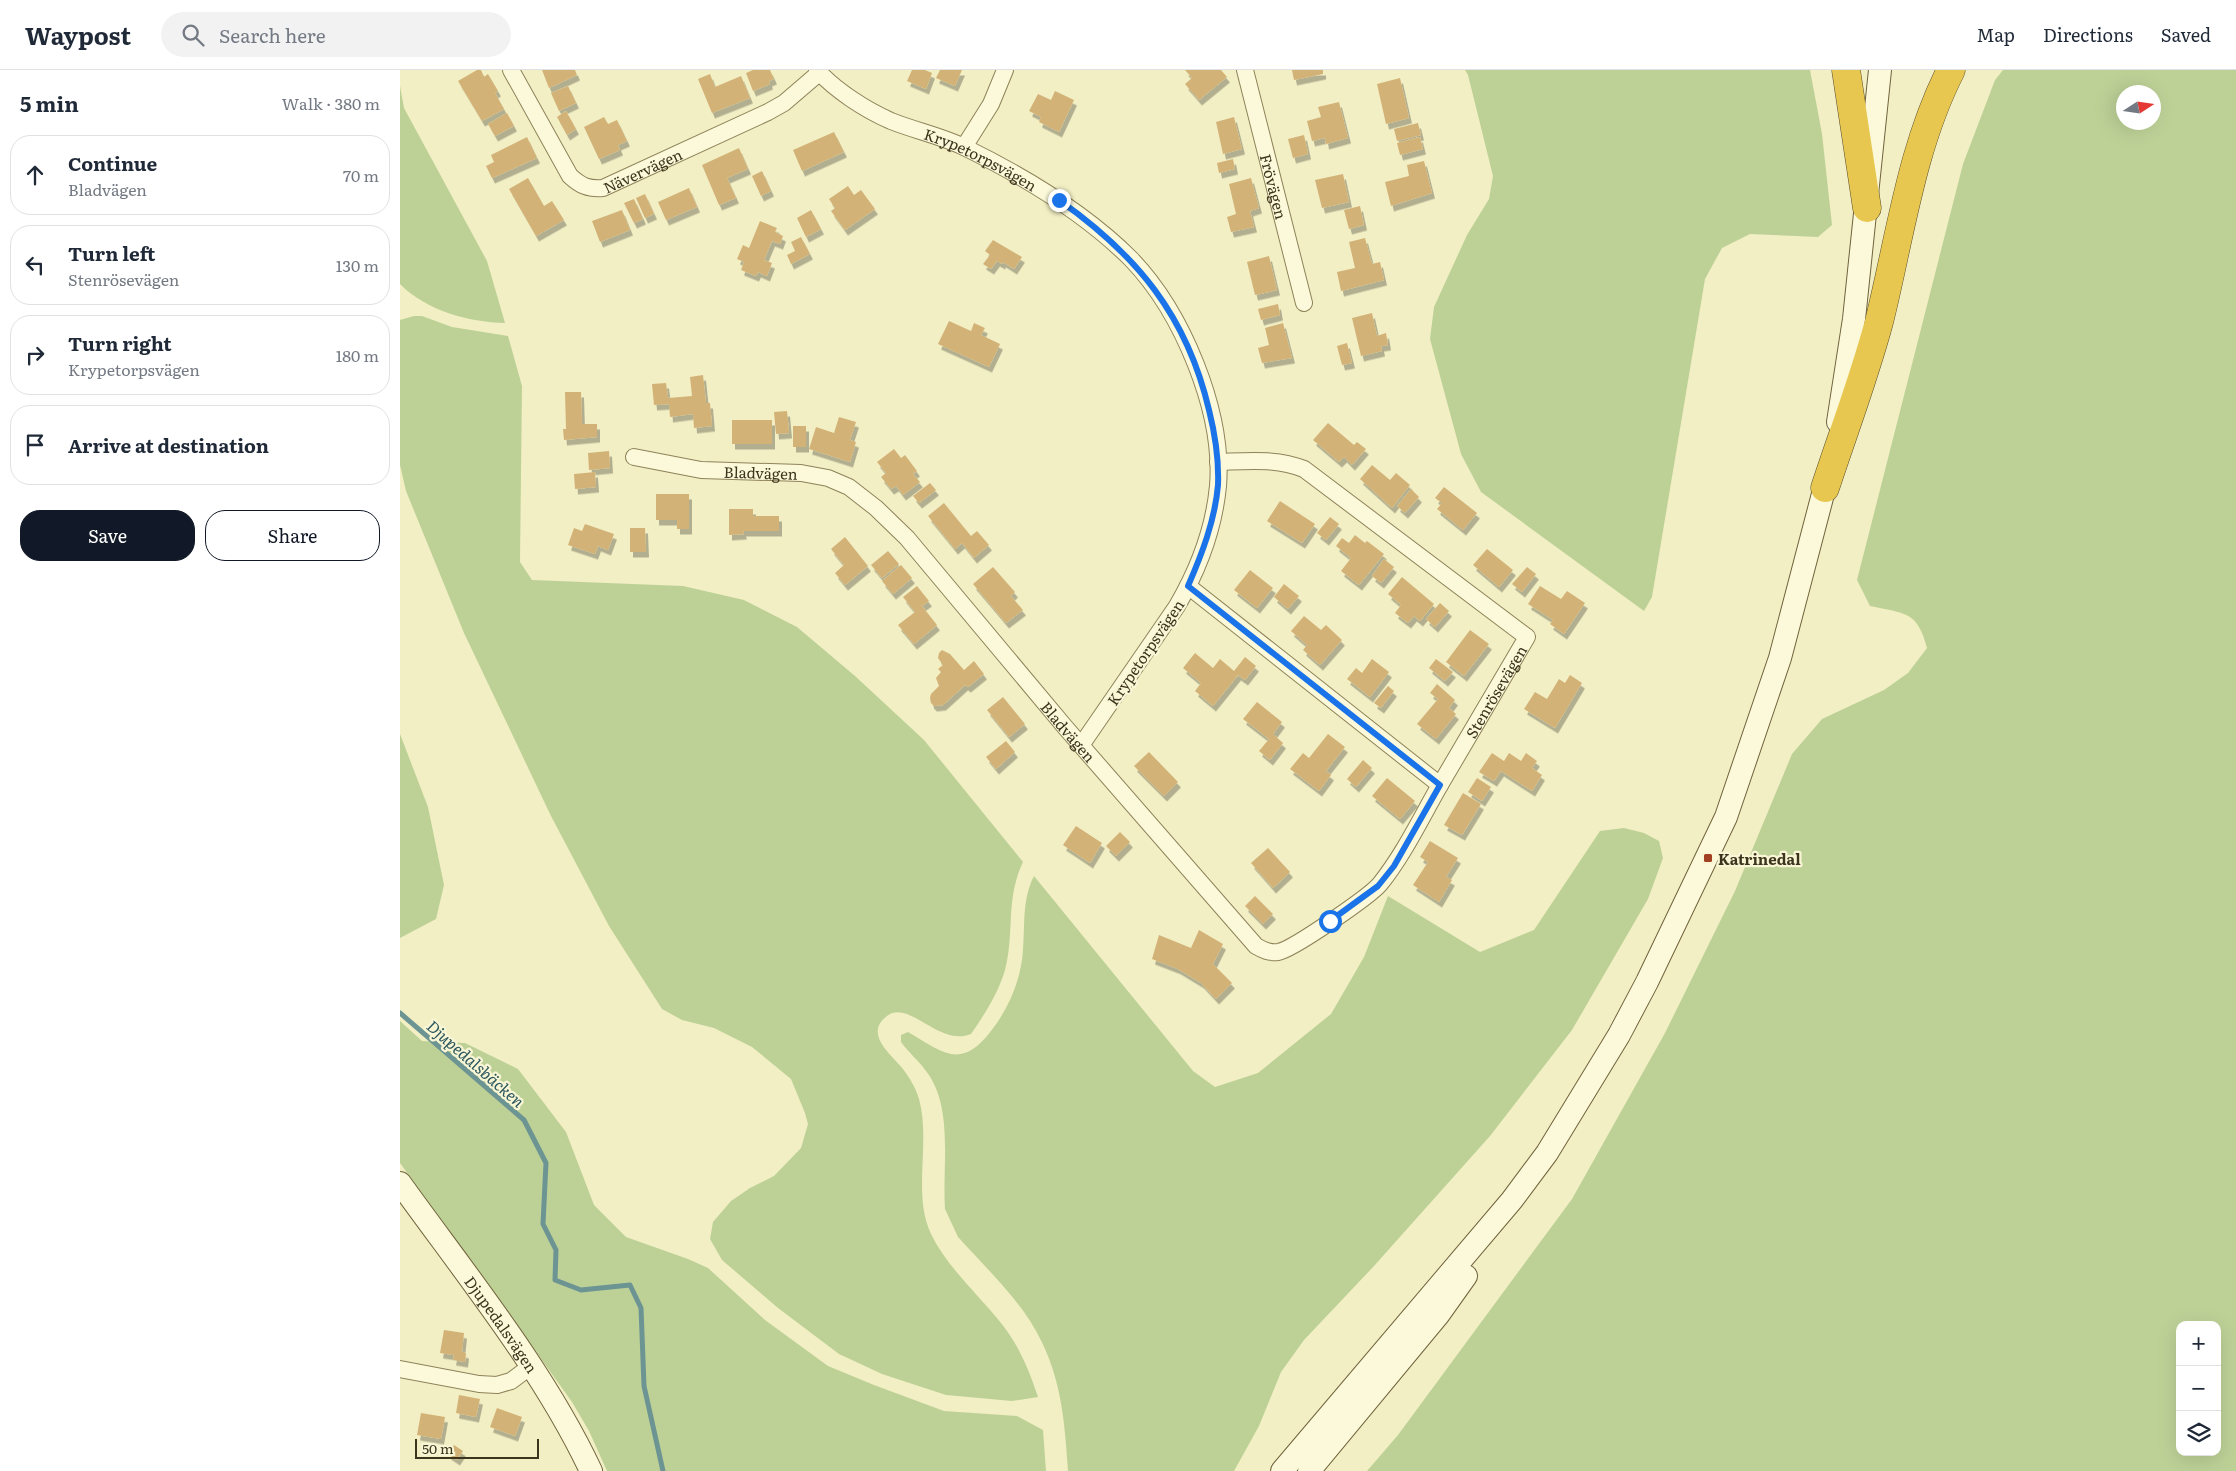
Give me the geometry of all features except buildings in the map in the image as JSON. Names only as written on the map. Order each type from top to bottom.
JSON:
[{"type":"highway","points":[[1846,70],[1867,208]]},
{"type":"highway","points":[[1825,488],[1878,323],[1917,161],[1929,124],[1951,70]]},
{"type":"main road","points":[[1282,1471],[1512,1200],[1547,1153],[1618,1035],[1647,982],[1726,817],[1771,687],[1825,488],[1853,327],[1880,70]]},
{"type":"main road","name":"Djupedalsvägen","points":[[400,1183],[531,1366],[561,1413],[591,1471]]},
{"type":"main road","points":[[1309,1471],[1439,1314],[1477,1260],[1512,1200]]},
{"type":"street","name":"Nävervägen","points":[[511,70],[570,176],[582,186],[590,189],[603,188],[761,115],[784,103],[818,71]]},
{"type":"street","points":[[964,147],[991,104],[1005,70]]},
{"type":"street","name":"Frövägen","points":[[1244,70],[1304,303]]},
{"type":"street","name":"Krypetorpsvägen","points":[[818,71],[864,107],[890,121],[964,147],[1050,195],[1085,218],[1131,260],[1153,286],[1186,338],[1196,363],[1211,418],[1218,462],[1214,512],[1198,564],[1188,586],[1082,744]]},
{"type":"street","name":"Bladvägen","points":[[634,457],[701,470],[801,473],[828,478],[848,487],[876,508],[907,538],[1256,946],[1271,952],[1287,949],[1355,904],[1378,886],[1394,866],[1440,785]]},
{"type":"street","name":"Stenrösevägen","points":[[1218,462],[1272,461],[1290,463],[1304,469],[1515,630],[1527,637],[1440,785]]},
{"type":"street","points":[[1188,586],[1440,785]]},
{"type":"street","points":[[400,1369],[479,1384],[497,1385],[510,1381],[531,1366]]},
{"type":"green space","points":[[1465,70],[1810,70],[1822,134],[1832,225],[1818,237],[1750,234],[1722,248],[1705,279],[1652,597],[1644,611],[1481,492],[1461,454],[1430,339],[1434,307],[1467,235],[1489,199],[1493,176],[1468,75]]},
{"type":"green space","points":[[2003,70],[2236,70],[2236,1471],[1367,1471],[1398,1435],[1572,1199],[1665,1033],[1735,891],[1792,754],[1822,719],[1884,690],[1908,673],[1927,648],[1919,627],[1914,620],[1901,613],[1870,606],[1857,580],[1963,164],[1995,80]]},
{"type":"green space","points":[[400,86],[404,108],[487,261],[505,323],[463,317],[435,308],[400,284]]},
{"type":"green space","points":[[422,316],[452,327],[508,336],[522,386],[520,562],[532,580],[683,586],[744,600],[797,627],[855,676],[924,740],[1023,862],[1014,890],[1010,942],[1005,970],[995,996],[971,1034],[959,1036],[947,1034],[905,1013],[896,1012],[887,1016],[880,1023],[878,1030],[882,1044],[908,1076],[919,1099],[923,1133],[923,1202],[931,1234],[945,1258],[992,1312],[1013,1340],[1027,1368],[1038,1397],[1012,1401],[946,1395],[882,1374],[839,1354],[778,1308],[722,1260],[710,1239],[713,1222],[731,1201],[750,1188],[774,1176],[801,1148],[808,1124],[805,1113],[791,1079],[752,1047],[714,1028],[682,1020],[662,1009],[609,926],[551,816],[464,633],[406,491],[400,465],[400,320]]},
{"type":"green space","points":[[400,734],[428,807],[444,885],[436,919],[400,938]]},
{"type":"green space","points":[[1624,828],[1644,833],[1659,841],[1663,858],[1648,899],[1572,1030],[1490,1136],[1374,1266],[1304,1340],[1281,1372],[1259,1426],[1234,1471],[1068,1471],[1062,1408],[1053,1369],[1046,1350],[1017,1303],[958,1237],[945,1209],[945,1137],[944,1119],[940,1102],[935,1086],[926,1071],[901,1042],[901,1035],[908,1032],[942,1051],[961,1054],[970,1051],[991,1031],[1009,1003],[1017,983],[1022,961],[1026,903],[1034,876],[1193,1071],[1215,1087],[1258,1073],[1331,1014],[1364,957],[1388,896],[1480,952],[1534,930],[1600,831]]},
{"type":"green space","points":[[400,1021],[422,1041],[465,1043],[518,1069],[566,1132],[594,1205],[626,1237],[708,1268],[765,1320],[828,1366],[944,1411],[1017,1416],[1043,1430],[1046,1471],[607,1471],[589,1431],[572,1402],[400,1163]]},
{"type":"waterway","name":"Djupedalsbäcken","points":[[400,1013],[524,1120],[546,1163],[543,1224],[556,1250],[555,1280],[581,1290],[630,1285],[641,1308],[644,1386],[663,1471]]},
{"type":"place","name":"Katrinedal","points":[[1708,858]]},
{"type":"route","points":[[1059,200],[1085,218],[1108,238],[1131,260],[1153,286],[1186,338],[1196,363],[1213,426],[1218,462],[1218,486],[1214,512],[1205,543],[1188,586],[1440,785],[1394,866],[1378,886],[1330,921]]}]
